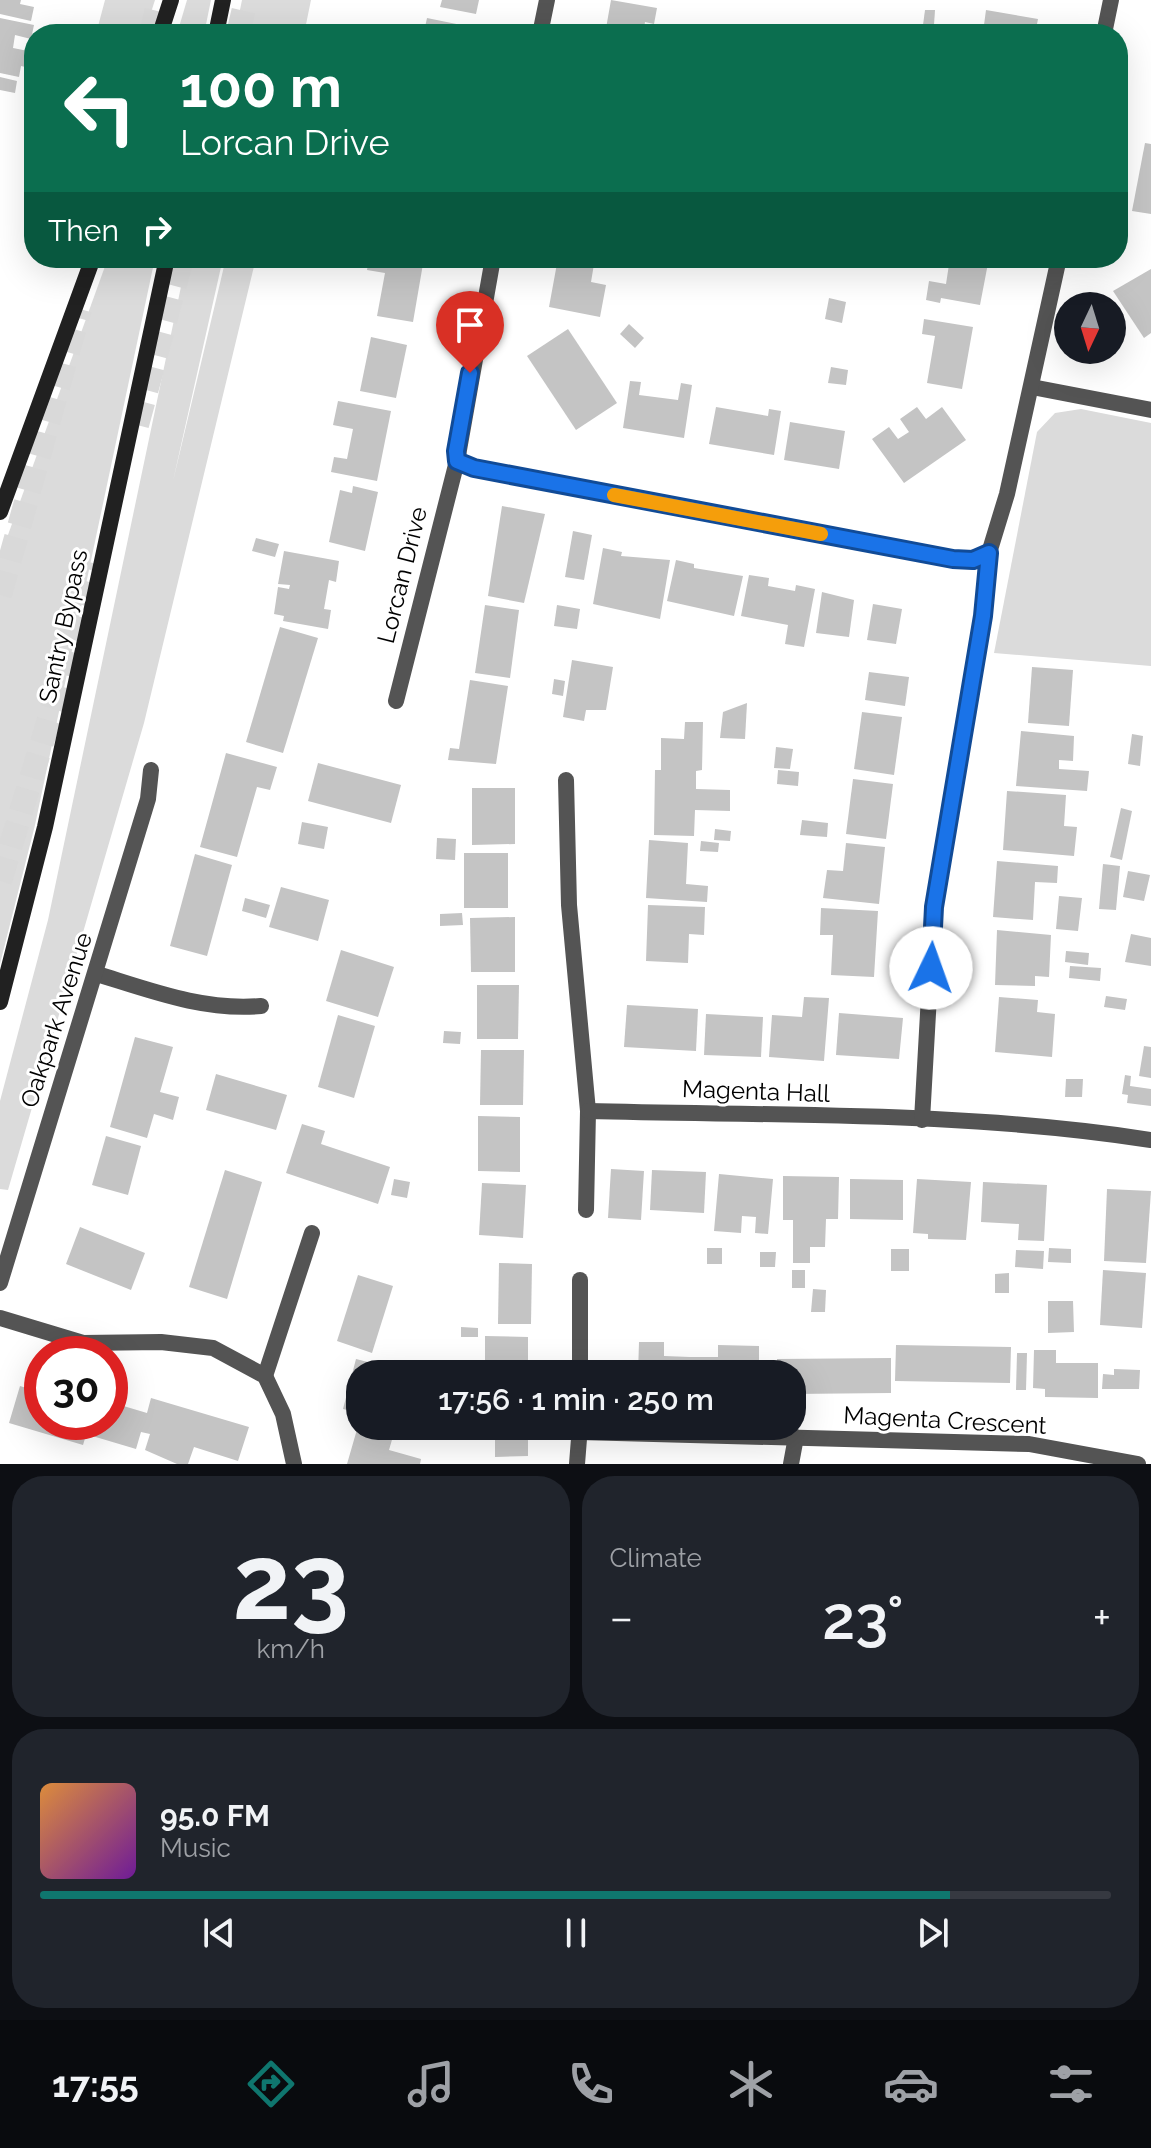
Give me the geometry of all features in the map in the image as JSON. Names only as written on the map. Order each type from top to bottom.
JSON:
[{"type":"main road","points":[[163,24],[171,0]]},
{"type":"main road","points":[[218,24],[223,0]]},
{"type":"main road","points":[[0,512],[89,268]]},
{"type":"main road","name":"Santry Bypass","points":[[0,1002],[45,827],[165,268]]},
{"type":"street","points":[[542,24],[547,0]]},
{"type":"street","points":[[1106,24],[1111,0]]},
{"type":"street","name":"Lorcan Drive","points":[[396,701],[457,461],[456,451],[491,268]]},
{"type":"street","points":[[922,1120],[934,907],[983,616],[989,553],[1032,387],[1057,268]]},
{"type":"street","points":[[1032,387],[1151,410]]},
{"type":"street","points":[[457,461],[474,468],[953,559],[973,560],[989,553]]},
{"type":"street","name":"Oakpark Avenue","points":[[0,1283],[97,974],[148,799],[151,770]]},
{"type":"street","points":[[566,780],[569,905],[588,1111],[586,1210]]},
{"type":"street","points":[[97,974],[175,998],[226,1009],[261,1006]]},
{"type":"street","name":"Magenta Hall","points":[[588,1111],[922,1120],[1097,1131],[1151,1140]]},
{"type":"street","points":[[265,1376],[312,1233]]},
{"type":"street","points":[[580,1280],[580,1360]]},
{"type":"street","points":[[0,1318],[83,1343],[161,1342],[213,1348],[265,1376],[283,1414],[294,1464]]},
{"type":"street","name":"Magenta Crescent","points":[[806,1437],[1029,1444],[1138,1464]]},
{"type":"street","name":"Magenta Crescent","points":[[577,1464],[579,1440]]},
{"type":"street","points":[[791,1464],[795,1440]]},
{"type":"shaded area","points":[[105,0],[155,0],[147,24],[99,24]]},
{"type":"shaded area","points":[[187,0],[211,0],[206,24],[180,24]]},
{"type":"shaded area","points":[[242,0],[311,0],[306,24],[237,24]]},
{"type":"shaded area","points":[[104,268],[153,268],[35,825],[0,964],[0,557]]},
{"type":"shaded area","points":[[185,268],[221,268],[173,481],[224,268],[254,268],[144,723],[8,1190],[0,1189],[0,1101],[48,920]]},
{"type":"shaded area","points":[[1081,409],[1151,423],[1151,666],[994,653],[1037,432],[1055,413]]},
{"type":"building","points":[[0,0],[21,0],[20,4],[34,7],[31,21],[0,14]]},
{"type":"building","points":[[442,0],[479,0],[476,14],[440,7]]},
{"type":"building","points":[[611,0],[657,8],[654,24],[607,24]]},
{"type":"building","points":[[925,10],[935,10],[934,24],[923,24]]},
{"type":"building","points":[[986,10],[1038,19],[1037,24],[984,24]]},
{"type":"building","points":[[0,18],[29,24],[24,24],[24,37],[15,35],[13,48],[24,50],[24,67],[21,66],[19,77],[0,73]]},
{"type":"building","points":[[427,18],[456,24],[426,24]]},
{"type":"building","points":[[0,77],[17,81],[15,93],[0,90]]},
{"type":"building","points":[[1145,143],[1151,144],[1151,214],[1132,211]]},
{"type":"building","points":[[422,268],[413,322],[377,316],[385,273],[367,270]]},
{"type":"building","points":[[556,268],[593,268],[591,282],[606,285],[600,317],[549,307]]},
{"type":"building","points":[[948,268],[987,268],[980,305],[941,298],[940,303],[926,300],[929,281],[946,284]]},
{"type":"building","points":[[1151,269],[1151,333],[1144,338],[1126,311],[1126,292],[1113,291]]},
{"type":"building","points":[[829,298],[846,302],[842,323],[825,319]]},
{"type":"building","points":[[924,319],[973,327],[962,389],[927,383],[935,336],[922,334]]},
{"type":"building","points":[[629,324],[644,338],[635,348],[620,334]]},
{"type":"building","points":[[568,329],[617,403],[576,430],[527,356]]},
{"type":"building","points":[[371,337],[407,345],[396,398],[360,391]]},
{"type":"building","points":[[831,367],[848,370],[846,385],[828,383]]},
{"type":"building","points":[[630,381],[641,382],[639,395],[678,400],[681,383],[692,385],[684,438],[623,428]]},
{"type":"building","points":[[338,401],[391,411],[377,481],[331,472],[334,457],[347,459],[353,429],[333,425]]},
{"type":"building","points":[[716,407],[768,416],[769,409],[781,411],[774,455],[709,444]]},
{"type":"building","points":[[917,407],[926,419],[942,407],[966,440],[904,483],[872,439],[889,427],[898,439],[909,432],[900,419]]},
{"type":"building","points":[[790,422],[845,431],[839,469],[784,460]]},
{"type":"building","points":[[353,486],[378,492],[365,551],[329,542],[340,490],[352,493]]},
{"type":"building","points":[[502,506],[545,514],[524,603],[488,596]]},
{"type":"building","points":[[573,531],[592,535],[584,580],[565,577]]},
{"type":"building","points":[[256,538],[279,544],[275,557],[252,551]]},
{"type":"building","points":[[603,548],[622,552],[621,556],[670,560],[660,619],[593,604]]},
{"type":"building","points":[[284,551],[339,561],[336,582],[329,580],[324,609],[331,610],[328,629],[283,621],[284,616],[274,614],[278,587],[289,589],[290,585],[278,584]]},
{"type":"building","points":[[676,560],[694,564],[694,568],[743,576],[734,616],[667,601]]},
{"type":"building","points":[[749,575],[769,578],[768,586],[795,591],[796,585],[815,589],[804,647],[785,644],[788,625],[741,616]]},
{"type":"building","points":[[822,592],[854,600],[849,637],[816,633]]},
{"type":"building","points":[[873,604],[902,609],[896,644],[867,640]]},
{"type":"building","points":[[485,605],[519,610],[510,678],[475,673]]},
{"type":"building","points":[[557,605],[580,609],[577,629],[554,626]]},
{"type":"building","points":[[280,627],[318,638],[283,753],[246,742]]},
{"type":"building","points":[[572,660],[613,667],[606,710],[586,710],[584,721],[563,717]]},
{"type":"building","points":[[1032,667],[1073,670],[1069,726],[1028,723]]},
{"type":"building","points":[[869,672],[909,677],[905,706],[865,700]]},
{"type":"building","points":[[554,679],[565,681],[563,696],[552,694]]},
{"type":"building","points":[[470,680],[508,686],[496,764],[448,760],[450,748],[459,749]]},
{"type":"building","points":[[747,703],[745,739],[720,738],[723,712]]},
{"type":"building","points":[[862,712],[902,717],[894,775],[854,769]]},
{"type":"building","points":[[685,722],[703,722],[702,770],[696,771],[696,789],[730,790],[730,811],[695,810],[694,836],[654,835],[655,770],[661,770],[661,738],[684,739]]},
{"type":"building","points":[[1021,731],[1074,736],[1073,761],[1059,760],[1059,769],[1089,771],[1087,791],[1016,786]]},
{"type":"building","points":[[1132,734],[1143,736],[1140,766],[1128,764]]},
{"type":"building","points":[[776,747],[793,749],[790,769],[774,768]]},
{"type":"building","points":[[226,753],[277,767],[270,790],[257,787],[237,857],[200,847]]},
{"type":"building","points":[[318,763],[401,785],[391,823],[308,801]]},
{"type":"building","points":[[778,770],[799,772],[798,786],[777,784]]},
{"type":"building","points":[[853,779],[893,784],[886,839],[846,834]]},
{"type":"building","points":[[472,788],[515,788],[515,844],[472,845]]},
{"type":"building","points":[[1007,791],[1066,795],[1064,826],[1077,827],[1074,856],[1003,850]]},
{"type":"building","points":[[1121,808],[1132,811],[1122,860],[1110,857]]},
{"type":"building","points":[[802,820],[828,823],[827,837],[800,835]]},
{"type":"building","points":[[302,822],[328,827],[324,849],[298,844]]},
{"type":"building","points":[[715,829],[731,831],[730,841],[714,840]]},
{"type":"building","points":[[437,838],[456,839],[455,860],[436,859]]},
{"type":"building","points":[[649,840],[688,843],[686,884],[708,886],[707,902],[646,898]]},
{"type":"building","points":[[701,841],[719,843],[718,852],[700,851]]},
{"type":"building","points":[[846,843],[885,847],[879,904],[823,898],[827,870],[843,871]]},
{"type":"building","points":[[464,853],[508,853],[508,908],[464,908]]},
{"type":"building","points":[[195,854],[232,865],[207,956],[170,946]]},
{"type":"building","points":[[997,861],[1058,866],[1057,883],[1035,882],[1033,920],[993,917]]},
{"type":"building","points":[[1103,864],[1120,866],[1116,910],[1099,909]]},
{"type":"building","points":[[1128,871],[1150,875],[1144,901],[1123,897]]},
{"type":"building","points":[[281,887],[329,900],[318,941],[269,927]]},
{"type":"building","points":[[1059,896],[1082,898],[1078,931],[1056,929]]},
{"type":"building","points":[[245,898],[270,905],[266,918],[242,911]]},
{"type":"building","points":[[648,905],[705,907],[704,935],[689,934],[688,963],[646,961]]},
{"type":"building","points":[[821,908],[878,911],[874,977],[831,975],[833,935],[820,935]]},
{"type":"building","points":[[462,913],[463,925],[440,926],[440,914]]},
{"type":"building","points":[[515,917],[515,972],[471,972],[470,918]]},
{"type":"building","points":[[997,930],[1051,935],[1049,977],[1035,976],[1035,986],[995,985]]},
{"type":"building","points":[[1131,934],[1151,938],[1151,966],[1125,962]]},
{"type":"building","points":[[341,950],[394,967],[378,1017],[326,1001]]},
{"type":"building","points":[[1066,951],[1089,953],[1088,965],[1065,962]]},
{"type":"building","points":[[1070,966],[1101,968],[1100,981],[1069,978]]},
{"type":"building","points":[[477,985],[519,985],[518,1039],[477,1039]]},
{"type":"building","points":[[1106,996],[1127,999],[1125,1010],[1104,1007]]},
{"type":"building","points":[[804,997],[829,998],[824,1061],[769,1057],[772,1015],[802,1017]]},
{"type":"building","points":[[999,997],[1038,1000],[1037,1012],[1055,1014],[1052,1057],[995,1052]]},
{"type":"building","points":[[627,1005],[698,1009],[696,1051],[624,1047]]},
{"type":"building","points":[[839,1013],[903,1018],[899,1059],[836,1055]]},
{"type":"building","points":[[706,1014],[763,1017],[761,1057],[704,1055]]},
{"type":"building","points":[[338,1015],[375,1026],[354,1098],[318,1087]]},
{"type":"building","points":[[444,1031],[461,1032],[460,1044],[443,1043]]},
{"type":"building","points":[[135,1037],[173,1047],[160,1092],[179,1097],[173,1120],[154,1114],[147,1138],[110,1127]]},
{"type":"building","points":[[1144,1046],[1151,1047],[1151,1078],[1139,1076]]},
{"type":"building","points":[[481,1050],[524,1050],[523,1105],[480,1105]]},
{"type":"building","points":[[216,1074],[287,1095],[276,1130],[206,1110]]},
{"type":"building","points":[[1125,1075],[1131,1076],[1130,1086],[1151,1089],[1151,1106],[1127,1103],[1128,1095],[1122,1094]]},
{"type":"building","points":[[1066,1079],[1083,1079],[1082,1097],[1065,1097]]},
{"type":"building","points":[[478,1116],[520,1117],[520,1172],[478,1171]]},
{"type":"building","points":[[302,1124],[325,1131],[321,1144],[390,1167],[378,1204],[286,1173]]},
{"type":"building","points":[[106,1136],[141,1146],[128,1195],[92,1185]]},
{"type":"building","points":[[611,1169],[644,1171],[641,1220],[608,1218]]},
{"type":"building","points":[[225,1170],[262,1182],[227,1299],[189,1287]]},
{"type":"building","points":[[652,1170],[706,1172],[704,1213],[650,1210]]},
{"type":"building","points":[[719,1174],[773,1179],[768,1234],[755,1233],[756,1217],[742,1216],[741,1233],[714,1231]]},
{"type":"building","points":[[783,1176],[839,1177],[838,1219],[826,1219],[825,1247],[810,1247],[810,1263],[793,1263],[793,1220],[783,1220]]},
{"type":"building","points":[[394,1179],[410,1182],[407,1198],[391,1195]]},
{"type":"building","points":[[850,1179],[903,1180],[903,1220],[850,1219]]},
{"type":"building","points":[[917,1179],[971,1182],[966,1240],[928,1239],[928,1234],[913,1233]]},
{"type":"building","points":[[983,1182],[1047,1185],[1044,1241],[1018,1240],[1019,1224],[981,1222]]},
{"type":"building","points":[[482,1183],[526,1185],[523,1238],[479,1235]]},
{"type":"building","points":[[1107,1189],[1151,1191],[1146,1263],[1104,1261]]},
{"type":"building","points":[[80,1227],[145,1253],[131,1290],[66,1264]]},
{"type":"building","points":[[707,1248],[722,1248],[722,1264],[707,1264]]},
{"type":"building","points":[[1049,1248],[1071,1249],[1071,1263],[1048,1262]]},
{"type":"building","points":[[891,1249],[909,1249],[909,1271],[891,1271]]},
{"type":"building","points":[[1016,1250],[1044,1251],[1043,1269],[1015,1267]]},
{"type":"building","points":[[760,1252],[776,1252],[775,1267],[760,1267]]},
{"type":"building","points":[[499,1263],[532,1264],[531,1324],[498,1324]]},
{"type":"building","points":[[792,1270],[805,1270],[805,1288],[792,1288]]},
{"type":"building","points":[[1103,1270],[1146,1273],[1142,1328],[1100,1325]]},
{"type":"building","points":[[1009,1273],[1009,1293],[995,1293],[995,1274]]},
{"type":"building","points":[[358,1275],[393,1286],[372,1353],[337,1341]]},
{"type":"building","points":[[813,1289],[826,1290],[825,1312],[811,1312]]},
{"type":"building","points":[[1048,1301],[1073,1301],[1074,1332],[1048,1333]]},
{"type":"building","points":[[461,1327],[478,1328],[478,1337],[461,1337]]},
{"type":"building","points":[[485,1336],[528,1337],[528,1360],[485,1360]]},
{"type":"building","points":[[639,1342],[664,1342],[664,1356],[690,1357],[718,1357],[718,1345],[759,1346],[759,1360],[638,1360]]},
{"type":"building","points":[[896,1345],[1011,1347],[1010,1383],[895,1381]]},
{"type":"building","points":[[1034,1350],[1056,1350],[1056,1363],[1098,1363],[1098,1398],[1045,1397],[1045,1389],[1033,1388]]},
{"type":"building","points":[[1017,1353],[1027,1353],[1026,1390],[1016,1390]]},
{"type":"building","points":[[891,1358],[891,1393],[806,1394],[806,1360],[777,1359]]},
{"type":"building","points":[[1114,1369],[1140,1370],[1139,1389],[1102,1389],[1103,1374],[1114,1375]]},
{"type":"building","points":[[20,1386],[24,1387],[24,1427],[9,1423]]},
{"type":"building","points":[[151,1398],[249,1427],[238,1461],[194,1447],[188,1464],[177,1464],[145,1450],[150,1434],[141,1432],[136,1449],[106,1440],[128,1440],[128,1407],[147,1413]]},
{"type":"building","points":[[66,1440],[85,1440],[83,1445]]},
{"type":"building","points":[[354,1440],[392,1440],[389,1450],[421,1459],[420,1464],[347,1464]]},
{"type":"building","points":[[495,1440],[528,1440],[528,1456],[495,1457]]},
{"type":"tunnel","points":[[153,24],[159,0]]},
{"type":"tunnel","points":[[240,24],[246,0]]},
{"type":"tunnel","points":[[137,425],[179,268]]},
{"type":"tunnel","points":[[0,595],[80,309]]},
{"type":"tunnel","points":[[0,881],[96,564]]},
{"type":"slow traffic","points":[[614,495],[821,534]]},
{"type":"route","points":[[470,373],[456,451],[457,461],[474,468],[953,559],[973,560],[989,553],[983,616],[934,907],[931,968]]}]
